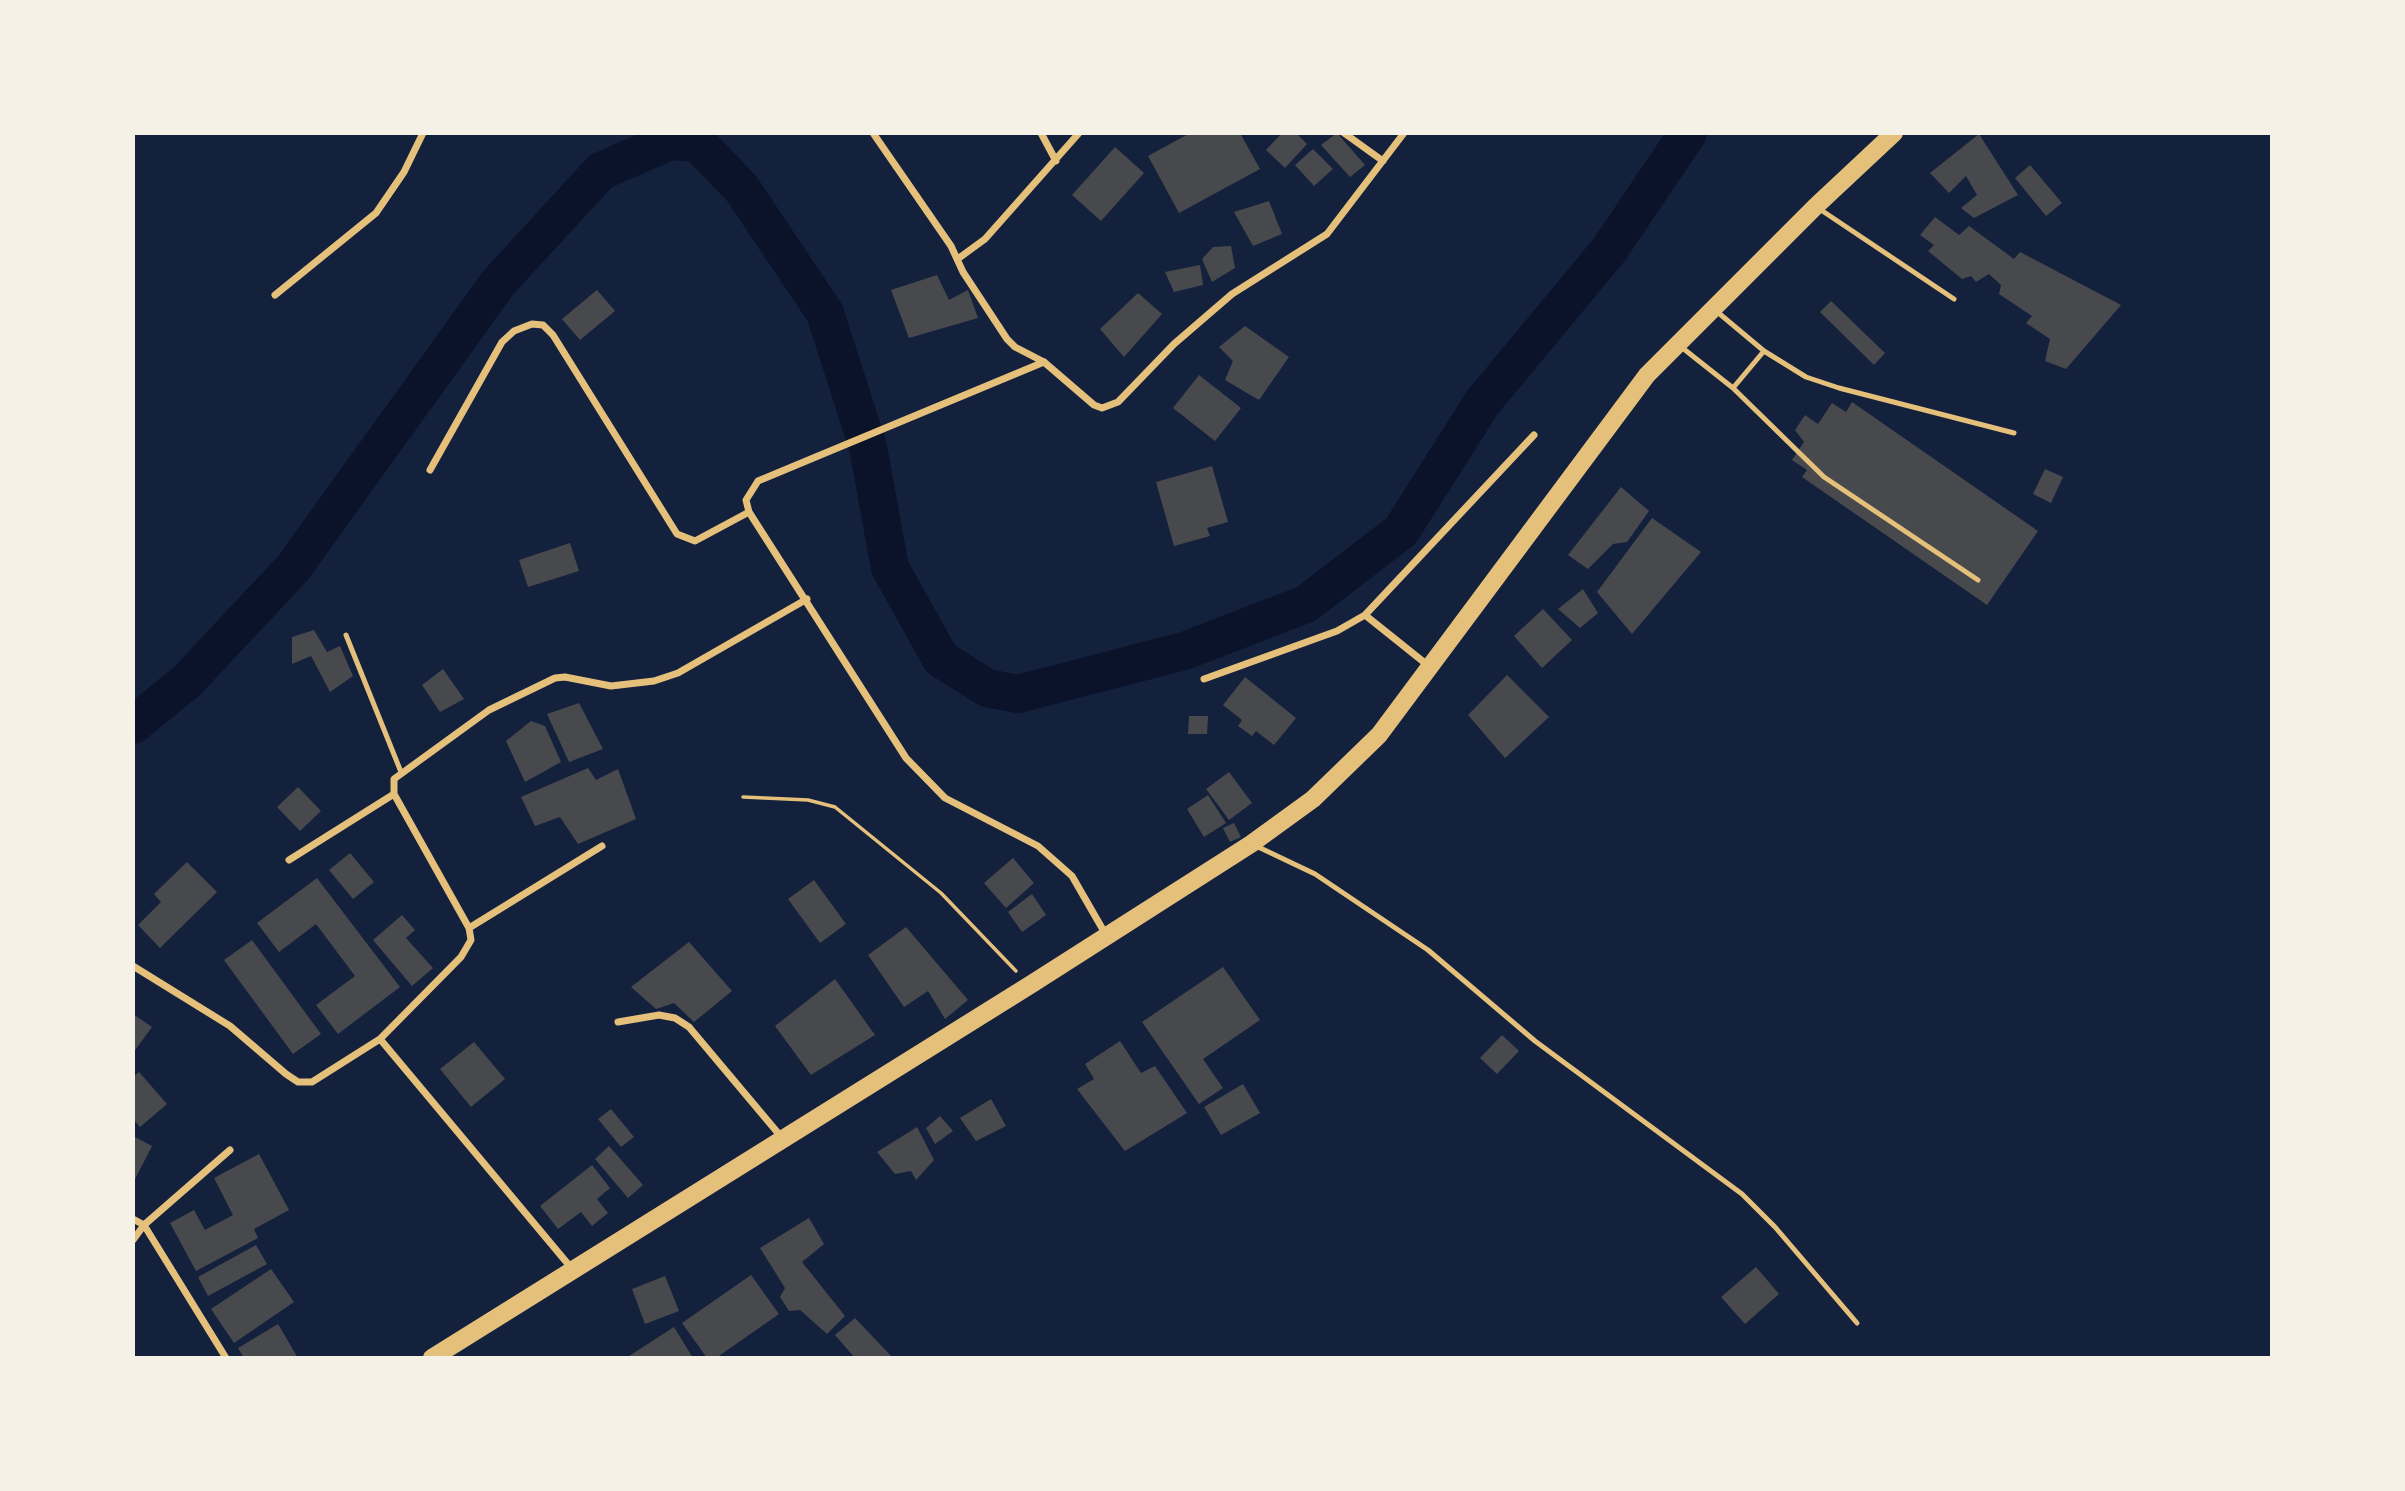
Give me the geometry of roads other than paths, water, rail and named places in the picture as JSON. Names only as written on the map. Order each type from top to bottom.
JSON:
[{"type":"highway","points":[[432,1358],[1030,985],[1251,844],[1313,799],[1379,735],[1628,400],[1677,344],[1894,133]]},
{"type":"street","points":[[275,295],[376,213],[404,172],[423,133]]},
{"type":"street","points":[[873,133],[958,258],[963,272],[1007,339],[1015,347],[1044,362],[1094,405],[1109,408],[1174,344],[1232,293],[1327,234],[1404,133]]},
{"type":"street","points":[[1041,133],[1056,160]]},
{"type":"street","points":[[958,258],[985,239],[1079,133]]},
{"type":"street","points":[[1344,133],[1383,161]]},
{"type":"street","points":[[430,470],[502,342],[513,331],[532,324],[543,326],[553,335],[677,534],[695,541],[749,512]]},
{"type":"street","points":[[1044,362],[833,447],[758,481],[746,500],[749,512],[807,600],[872,710],[906,758],[945,798],[1038,846],[1072,876],[1105,935]]},
{"type":"street","points":[[1204,679],[1337,631],[1366,615],[1534,435]]},
{"type":"street","points":[[133,966],[230,1026],[298,1082],[312,1082],[380,1039],[468,949],[471,940],[469,928],[394,794],[394,779],[401,772],[489,710],[555,678],[565,677],[611,686],[654,681],[678,673],[807,600]]},
{"type":"street","points":[[1366,615],[1430,667]]},
{"type":"street","points":[[289,860],[394,794]]},
{"type":"street","points":[[469,928],[602,846]]},
{"type":"street","points":[[618,1022],[659,1015],[675,1018],[689,1027],[784,1139]]},
{"type":"street","points":[[380,1039],[574,1271]]},
{"type":"street","points":[[133,1240],[144,1225],[230,1150]]},
{"type":"street","points":[[133,1219],[144,1225],[226,1358]]},
{"type":"lane","points":[[1816,206],[1954,299]]},
{"type":"lane","points":[[1713,308],[1764,351],[1806,377],[2014,433]]},
{"type":"lane","points":[[1677,344],[1733,388],[1824,477],[1978,580]]},
{"type":"lane","points":[[1733,388],[1764,351]]},
{"type":"lane","points":[[346,635],[401,772]]},
{"type":"lane","points":[[1251,844],[1315,874],[1428,950],[1535,1041],[1742,1194],[1775,1227],[1857,1323]]},
{"type":"waterway","points":[[133,725],[187,681],[293,568],[498,283],[601,171],[670,141],[698,143],[742,189],[825,313],[868,447],[890,568],[941,659],[987,688],[1018,694],[1184,651],[1306,604],[1401,531],[1482,403],[1609,250],[1688,133]]}]
